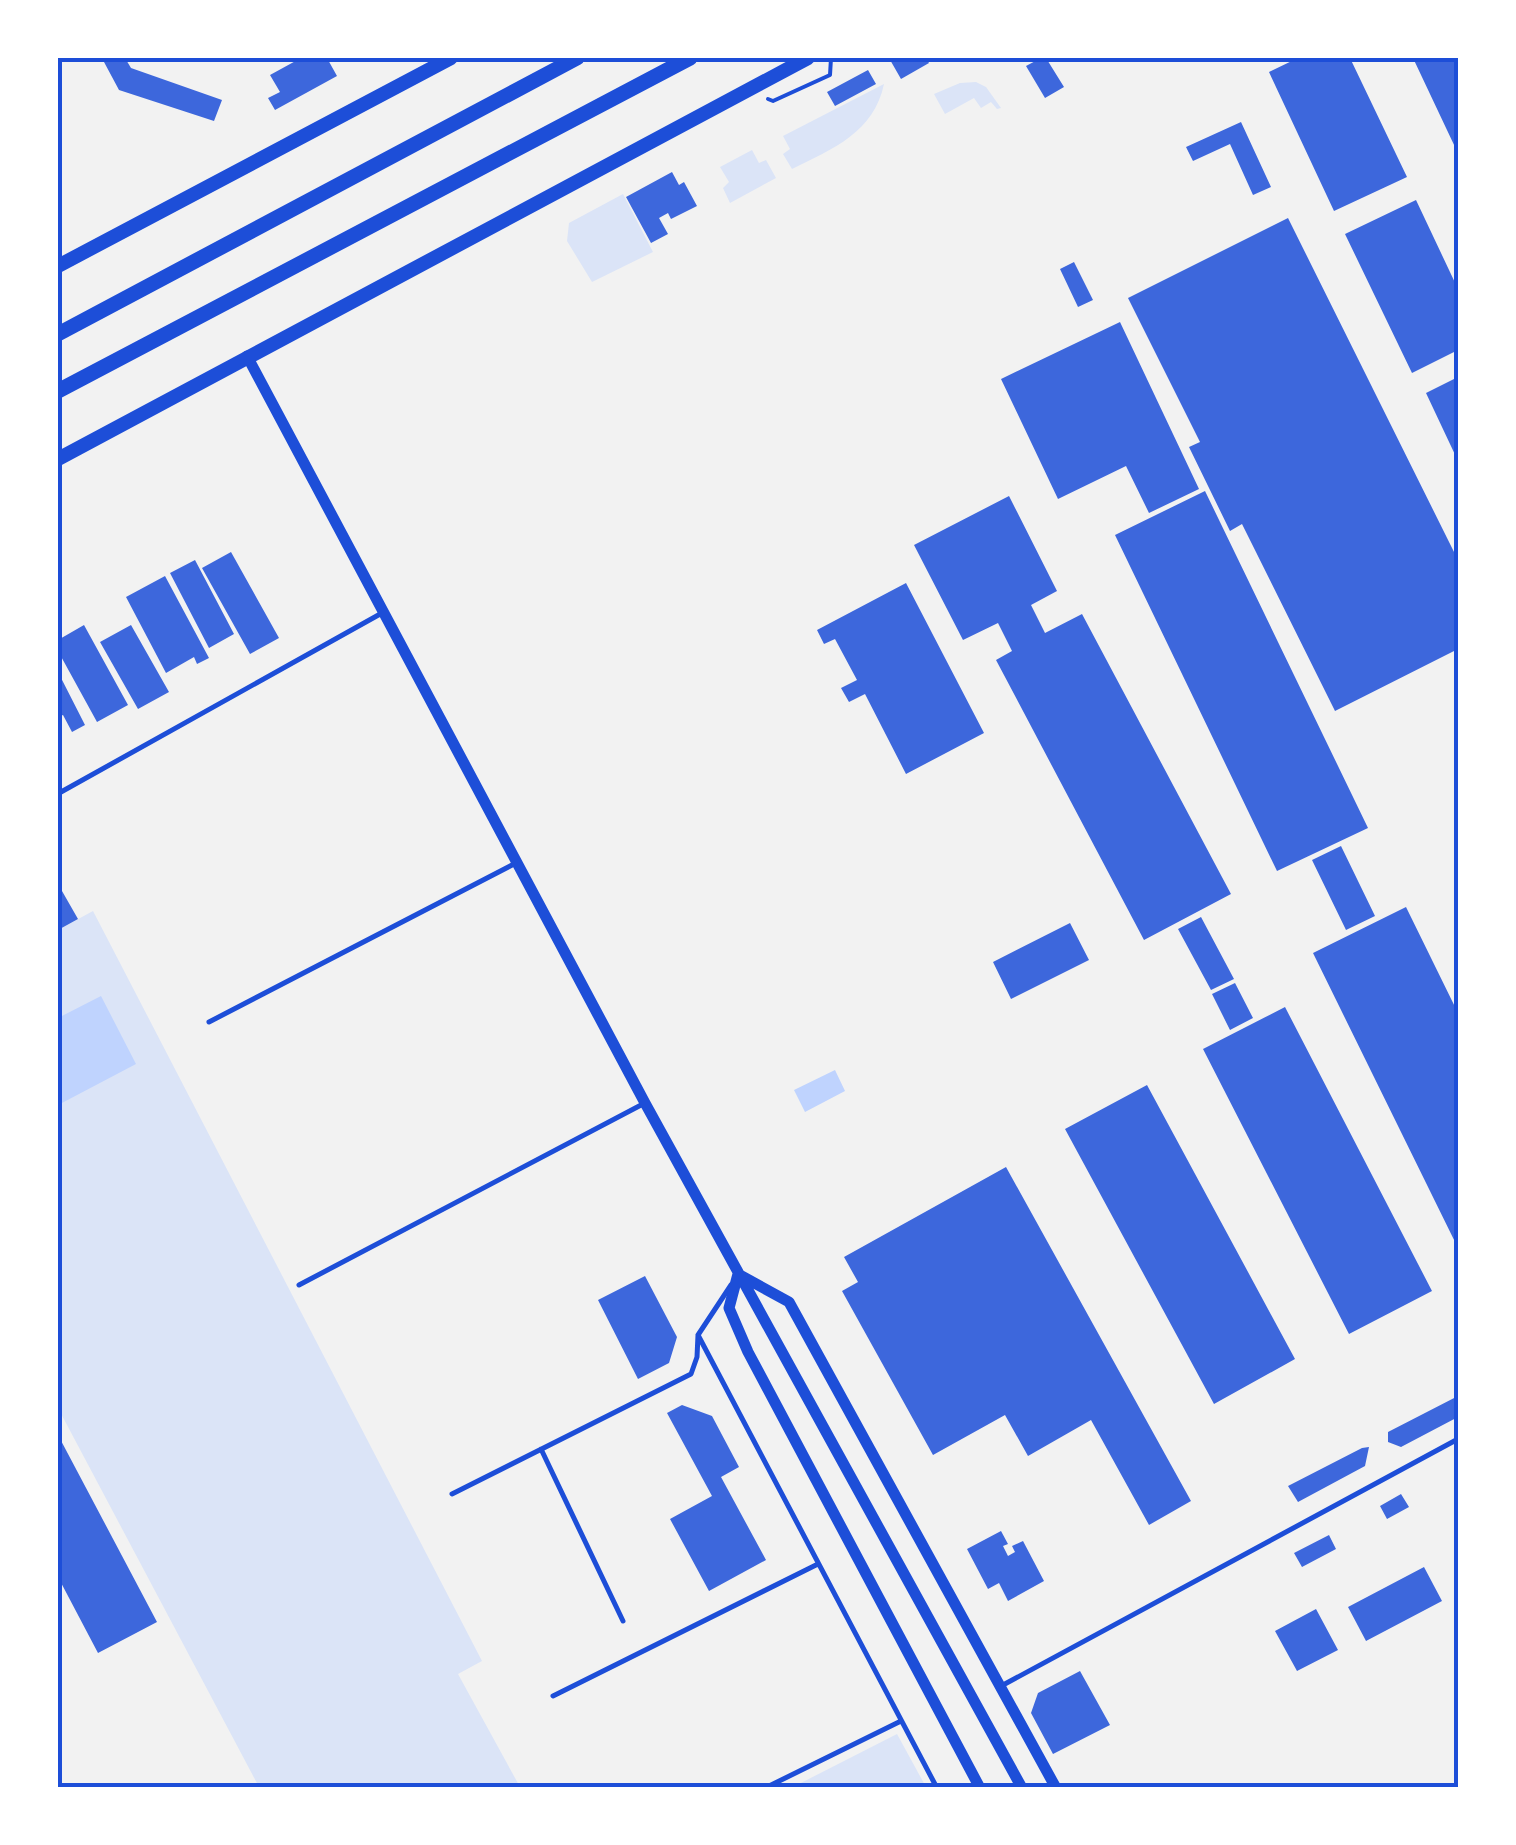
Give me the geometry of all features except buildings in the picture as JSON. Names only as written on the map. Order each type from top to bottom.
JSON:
[{"type":"highway","points":[[58,334],[577,58]]},
{"type":"highway","points":[[58,391],[690,58]]},
{"type":"main road","points":[[58,266],[451,58]]},
{"type":"main road","points":[[58,459],[808,58]]},
{"type":"street","points":[[247,356],[738,1274],[1022,1788]]},
{"type":"street","points":[[738,1274],[789,1302],[1056,1788]]},
{"type":"street","points":[[738,1274],[729,1308],[748,1352],[980,1788]]},
{"type":"lane","points":[[60,792],[382,613]]},
{"type":"lane","points":[[210,1022],[517,862]]},
{"type":"lane","points":[[299,1286],[646,1103]]},
{"type":"lane","points":[[452,1494],[691,1374],[698,1335],[738,1274]]},
{"type":"lane","points":[[698,1335],[937,1788]]},
{"type":"lane","points":[[1003,1686],[1458,1440]]},
{"type":"lane","points":[[542,1449],[623,1621]]},
{"type":"lane","points":[[553,1696],[818,1564]]},
{"type":"lane","points":[[766,1788],[902,1721]]},
{"type":"path","points":[[772,101],[830,75],[831,58]]},
{"type":"shaded area","points":[[976,82],[986,87],[1001,108],[991,102],[981,108],[974,98],[945,114],[934,94],[960,83]]},
{"type":"shaded area","points":[[884,84],[879,101],[861,127],[836,146],[792,169],[783,154],[790,149],[783,136]]},
{"type":"shaded area","points":[[752,150],[759,163],[766,160],[776,178],[730,203],[723,188],[729,182],[720,167]]},
{"type":"shaded area","points":[[623,194],[653,252],[592,282],[567,241],[569,223]]},
{"type":"shaded area","points":[[93,911],[482,1661],[458,1674],[520,1787],[259,1787],[58,1408],[58,930]]},
{"type":"shaded area","points":[[897,1734],[926,1787],[793,1787]]},
{"type":"water","points":[[101,996],[136,1064],[60,1104],[58,1018]]},
{"type":"water","points":[[835,1070],[845,1091],[805,1112],[794,1090]]}]
